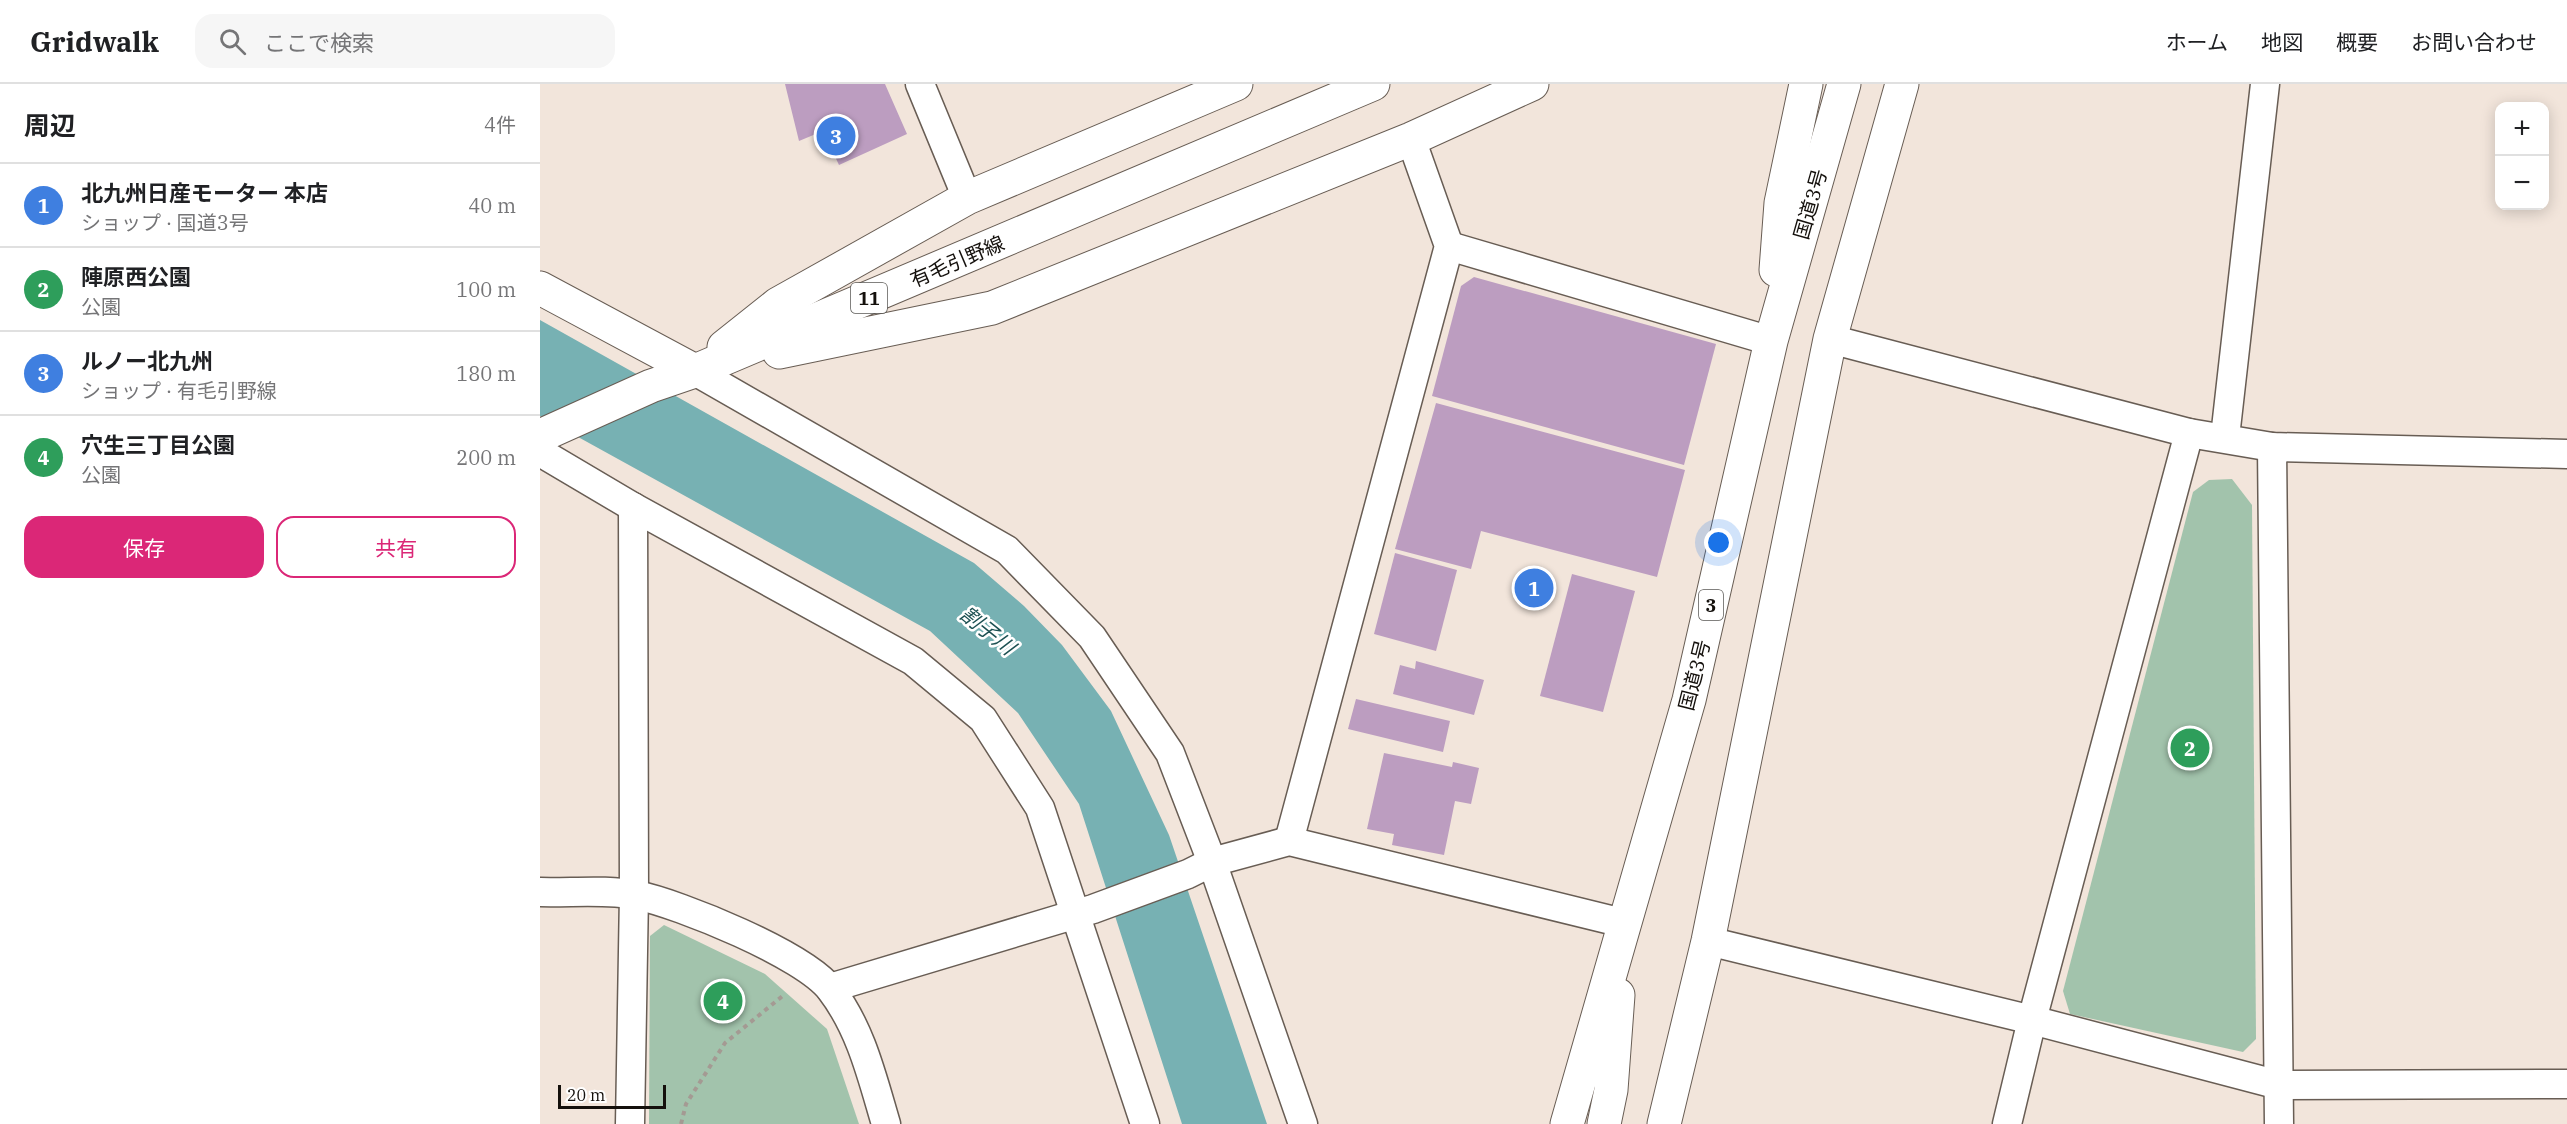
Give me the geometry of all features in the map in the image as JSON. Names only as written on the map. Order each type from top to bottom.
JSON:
[{"type":"main road","points":[[695,371],[778,304],[967,198],[1236,84]]},
{"type":"main road","name":"有毛引野線","points":[[540,436],[651,386],[695,371],[1042,226],[1373,84]]},
{"type":"main road","points":[[540,288],[695,371],[993,308],[1411,139],[1532,84]]},
{"type":"main road","points":[[1771,341],[1781,203],[1806,84]]},
{"type":"main road","name":"国道3号","points":[[1567,1124],[1689,700],[1771,341],[1844,84]]},
{"type":"main road","points":[[1664,1124],[1708,941],[1830,339],[1902,84]]},
{"type":"main road","name":"3","points":[[1604,1124],[1611,1090],[1623,923]]},
{"type":"street","points":[[921,84],[967,198]]},
{"type":"street","points":[[2225,438],[2265,84]]},
{"type":"street","points":[[1289,841],[1449,246],[1411,139]]},
{"type":"street","points":[[1449,246],[1771,341]]},
{"type":"street","points":[[1830,339],[2189,433],[2272,447],[2567,454]]},
{"type":"street","points":[[695,371],[1007,550],[1092,637],[1170,753],[1200,868],[1303,1124]]},
{"type":"street","points":[[2007,1124],[2032,1020],[2189,433]]},
{"type":"street","points":[[2272,447],[2279,1124]]},
{"type":"street","points":[[540,452],[633,507],[913,661],[983,720],[1040,808],[1084,911],[1145,1124]]},
{"type":"street","points":[[630,1124],[634,894],[633,507]]},
{"type":"street","points":[[830,988],[1084,911],[1200,868],[1289,841],[1623,923]]},
{"type":"street","points":[[540,892],[634,894],[686,909],[796,961],[830,988],[857,1029],[886,1124]]},
{"type":"street","points":[[1708,941],[2032,1020],[2279,1085],[2567,1084]]},
{"type":"path","points":[[681,1124],[686,1104],[725,1043],[786,993],[796,961]]},
{"type":"green space","points":[[2232,479],[2252,505],[2256,1039],[2243,1052],[2070,1014],[2063,991],[2193,492],[2209,480]]},
{"type":"green space","points":[[664,925],[765,974],[827,1029],[859,1124],[649,1124],[650,936]]},
{"type":"water","name":"割子川","points":[[540,320],[974,563],[1024,606],[1062,645],[1111,711],[1169,835],[1267,1124],[1182,1124],[1079,804],[1018,713],[930,631],[540,416]]},
{"type":"building","points":[[785,84],[885,84],[907,134],[839,165],[823,131],[799,141]]},
{"type":"building","points":[[1474,277],[1716,344],[1684,465],[1432,396],[1461,286]]},
{"type":"building","points":[[1436,403],[1685,470],[1657,577],[1481,531],[1471,569],[1395,549]]},
{"type":"building","points":[[1395,553],[1457,570],[1436,651],[1374,634]]},
{"type":"building","points":[[1572,574],[1635,591],[1603,712],[1540,696]]},
{"type":"building","points":[[1416,661],[1484,680],[1474,715],[1393,694],[1400,665],[1415,669]]},
{"type":"building","points":[[1356,699],[1450,721],[1443,752],[1348,729]]},
{"type":"building","points":[[1384,753],[1452,767],[1453,762],[1479,768],[1471,804],[1455,801],[1444,855],[1392,845],[1394,834],[1367,829]]},
{"type":"place","name":"ルノー北九州","points":[[836,136]]},
{"type":"place","name":"北九州日産モーター 本店","points":[[1534,588]]},
{"type":"place","name":"陣原西公園","points":[[2190,748]]},
{"type":"place","name":"穴生三丁目公園","points":[[723,1001]]}]
